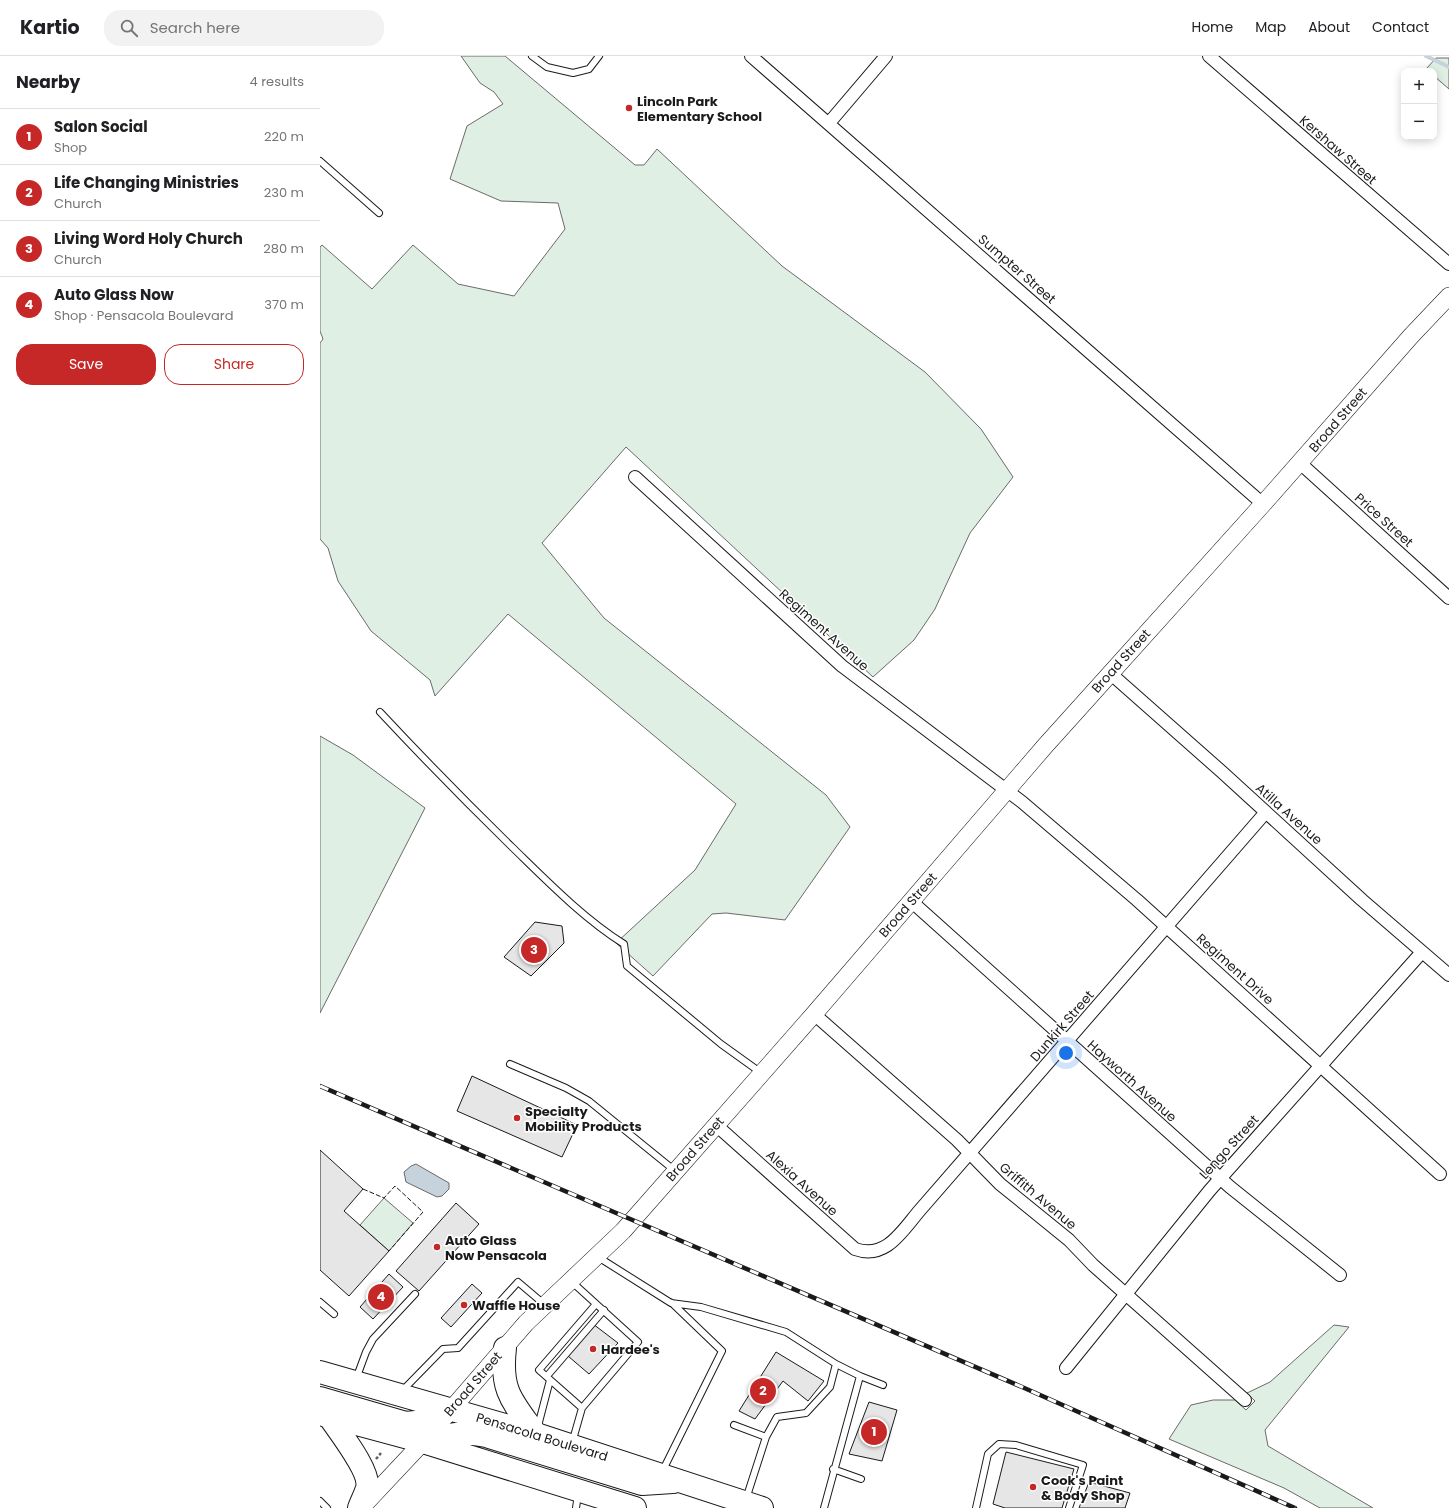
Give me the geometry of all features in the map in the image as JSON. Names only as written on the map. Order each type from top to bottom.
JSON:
[{"type":"highway","points":[[504,1348],[502,1369],[508,1396],[536,1434]]},
{"type":"highway","name":"Pensacola Boulevard","points":[[320,1372],[572,1445],[753,1505]]},
{"type":"highway","points":[[320,1398],[406,1423],[425,1421],[451,1410]]},
{"type":"highway","points":[[325,1416],[423,1442],[599,1508]]},
{"type":"highway","points":[[325,1416],[360,1461],[365,1471],[367,1487],[360,1508]]},
{"type":"highway","points":[[423,1442],[451,1433],[465,1432],[486,1436],[642,1484],[683,1481]]},
{"type":"highway","points":[[577,1499],[635,1508]]},
{"type":"street","name":"Sumpter Street","points":[[751,56],[1264,504]]},
{"type":"street","points":[[829,124],[886,56]]},
{"type":"street","name":"Kershaw Street","points":[[1209,56],[1449,264]]},
{"type":"street","name":"Broad Street","points":[[360,1508],[423,1442],[544,1304],[623,1231],[814,1014],[1006,790],[1264,504],[1411,336],[1449,296]]},
{"type":"street","name":"Price Street","points":[[1300,463],[1449,598]]},
{"type":"street","name":"Regiment Avenue","points":[[634,477],[842,666],[1006,790]]},
{"type":"street","name":"Atilla Avenue","points":[[1110,673],[1449,975]]},
{"type":"street","name":"Regiment Drive","points":[[1006,790],[1137,900],[1440,1174]]},
{"type":"street","name":"Dunkirk Street","points":[[875,1252],[894,1239],[1266,812]]},
{"type":"street","name":"Hayworth Avenue","points":[[911,901],[1221,1178],[1230,1188],[1340,1275]]},
{"type":"street","name":"Lengo Street","points":[[1066,1368],[1125,1293],[1210,1190],[1373,1009],[1422,952]]},
{"type":"street","name":"Griffith Avenue","points":[[814,1014],[957,1140],[968,1153],[1000,1184],[1069,1240],[1125,1293],[1245,1400]]},
{"type":"street","name":"Alexia Avenue","points":[[716,1125],[855,1249],[864,1252],[875,1252]]},
{"type":"lane","points":[[532,56],[547,67],[573,73],[589,69],[599,56]]},
{"type":"lane","points":[[320,161],[379,213]]},
{"type":"lane","points":[[380,712],[442,778],[547,881],[603,931],[624,944],[627,966],[721,1044],[762,1073]]},
{"type":"lane","points":[[510,1064],[566,1088],[589,1101],[675,1171]]},
{"type":"lane","points":[[597,1256],[671,1303],[722,1351],[661,1474]]},
{"type":"lane","points":[[571,1280],[638,1342],[582,1408],[572,1445]]},
{"type":"lane","points":[[399,1395],[443,1349],[458,1348],[518,1282],[544,1304]]},
{"type":"lane","points":[[355,1382],[366,1352],[373,1339],[415,1294]]},
{"type":"lane","points":[[320,1302],[334,1314]]},
{"type":"lane","points":[[671,1303],[701,1307],[786,1332],[836,1364],[883,1385]]},
{"type":"lane","points":[[582,1408],[539,1370],[596,1304]]},
{"type":"lane","points":[[536,1434],[548,1378],[604,1310]]},
{"type":"lane","points":[[753,1505],[766,1437],[778,1417],[806,1413],[830,1388],[836,1364]]},
{"type":"lane","points":[[824,1508],[833,1469],[860,1376]]},
{"type":"lane","points":[[734,1425],[766,1437]]},
{"type":"lane","points":[[976,1508],[988,1454],[999,1444],[1016,1445],[1083,1465],[1069,1508]]},
{"type":"lane","points":[[833,1469],[861,1479]]},
{"type":"path","points":[[375,1459],[381,1453]]},
{"type":"green space","points":[[461,56],[505,56],[635,165],[644,165],[657,149],[782,266],[925,372],[981,429],[1013,477],[970,533],[935,609],[914,640],[873,677],[626,447],[542,543],[604,618],[826,795],[850,827],[785,920],[726,913],[712,914],[653,976],[616,943],[695,870],[736,804],[508,614],[435,696],[430,680],[371,631],[338,581],[328,548],[320,539],[320,343],[323,339],[320,331],[320,247],[322,245],[372,289],[413,245],[458,284],[514,296],[565,229],[558,203],[501,201],[450,179],[467,126],[503,104],[494,92],[480,83]]},
{"type":"green space","points":[[1436,58],[1449,58],[1449,89],[1437,79],[1437,68],[1427,68]]},
{"type":"green space","points":[[320,736],[353,755],[425,808],[320,1013]]},
{"type":"green space","points":[[384,1198],[413,1223],[389,1251],[360,1225]]},
{"type":"green space","points":[[1334,1325],[1349,1327],[1265,1430],[1268,1446],[1373,1508],[1320,1508],[1284,1488],[1169,1439],[1191,1405],[1213,1400],[1235,1400],[1246,1410],[1255,1401],[1247,1393],[1270,1382]]},
{"type":"shaded area","points":[[416,1164],[449,1183],[449,1189],[442,1196],[437,1197],[406,1182],[404,1172]]},
{"type":"building","points":[[535,922],[562,926],[564,943],[531,976],[504,957]]},
{"type":"building","name":"Specialty Mobility Products","points":[[472,1076],[577,1125],[562,1157],[457,1111]]},
{"type":"building","points":[[320,1150],[363,1189],[344,1211],[389,1251],[349,1296],[320,1270]]},
{"type":"building","name":"Auto Glass Now Pensacola","points":[[456,1203],[479,1224],[419,1291],[396,1271]]},
{"type":"building","points":[[389,1274],[403,1287],[373,1319],[360,1307]]},
{"type":"building","points":[[472,1284],[482,1293],[451,1327],[441,1318]]},
{"type":"building","name":"Hardee's","points":[[593,1324],[618,1343],[589,1374],[568,1356]]},
{"type":"building","points":[[776,1352],[824,1381],[808,1401],[783,1381],[755,1419],[739,1411]]},
{"type":"building","points":[[869,1402],[897,1410],[882,1461],[849,1454]]},
{"type":"building","name":"Cook's Paint & Body Shop","points":[[1006,1452],[1074,1469],[1062,1508],[1005,1508],[993,1504]]},
{"type":"building","points":[[1089,1482],[1130,1493],[1125,1508],[1079,1508]]},
{"type":"waterway","points":[[1426,56],[1449,67]]},
{"type":"railway","points":[[320,1086],[1022,1387],[1295,1508]]},
{"type":"fence","points":[[363,1189],[384,1198],[395,1186],[423,1212],[389,1251]]},
{"type":"place","name":"Lincoln Park Elementary School","points":[[629,108]]},
{"type":"place","name":"Living Word Holy Church","points":[[534,950]]},
{"type":"place","name":"Specialty Mobility Products","points":[[517,1118]]},
{"type":"place","name":"Auto Glass Now Pensacola","points":[[437,1247]]},
{"type":"place","name":"Auto Glass Now","points":[[381,1297]]},
{"type":"place","name":"Waffle House","points":[[464,1305]]},
{"type":"place","name":"Hardee's","points":[[593,1349]]},
{"type":"place","name":"Life Changing Ministries","points":[[763,1391]]},
{"type":"place","name":"Salon Social","points":[[874,1432]]},
{"type":"place","name":"Cook's Paint & Body Shop","points":[[1033,1487]]}]
